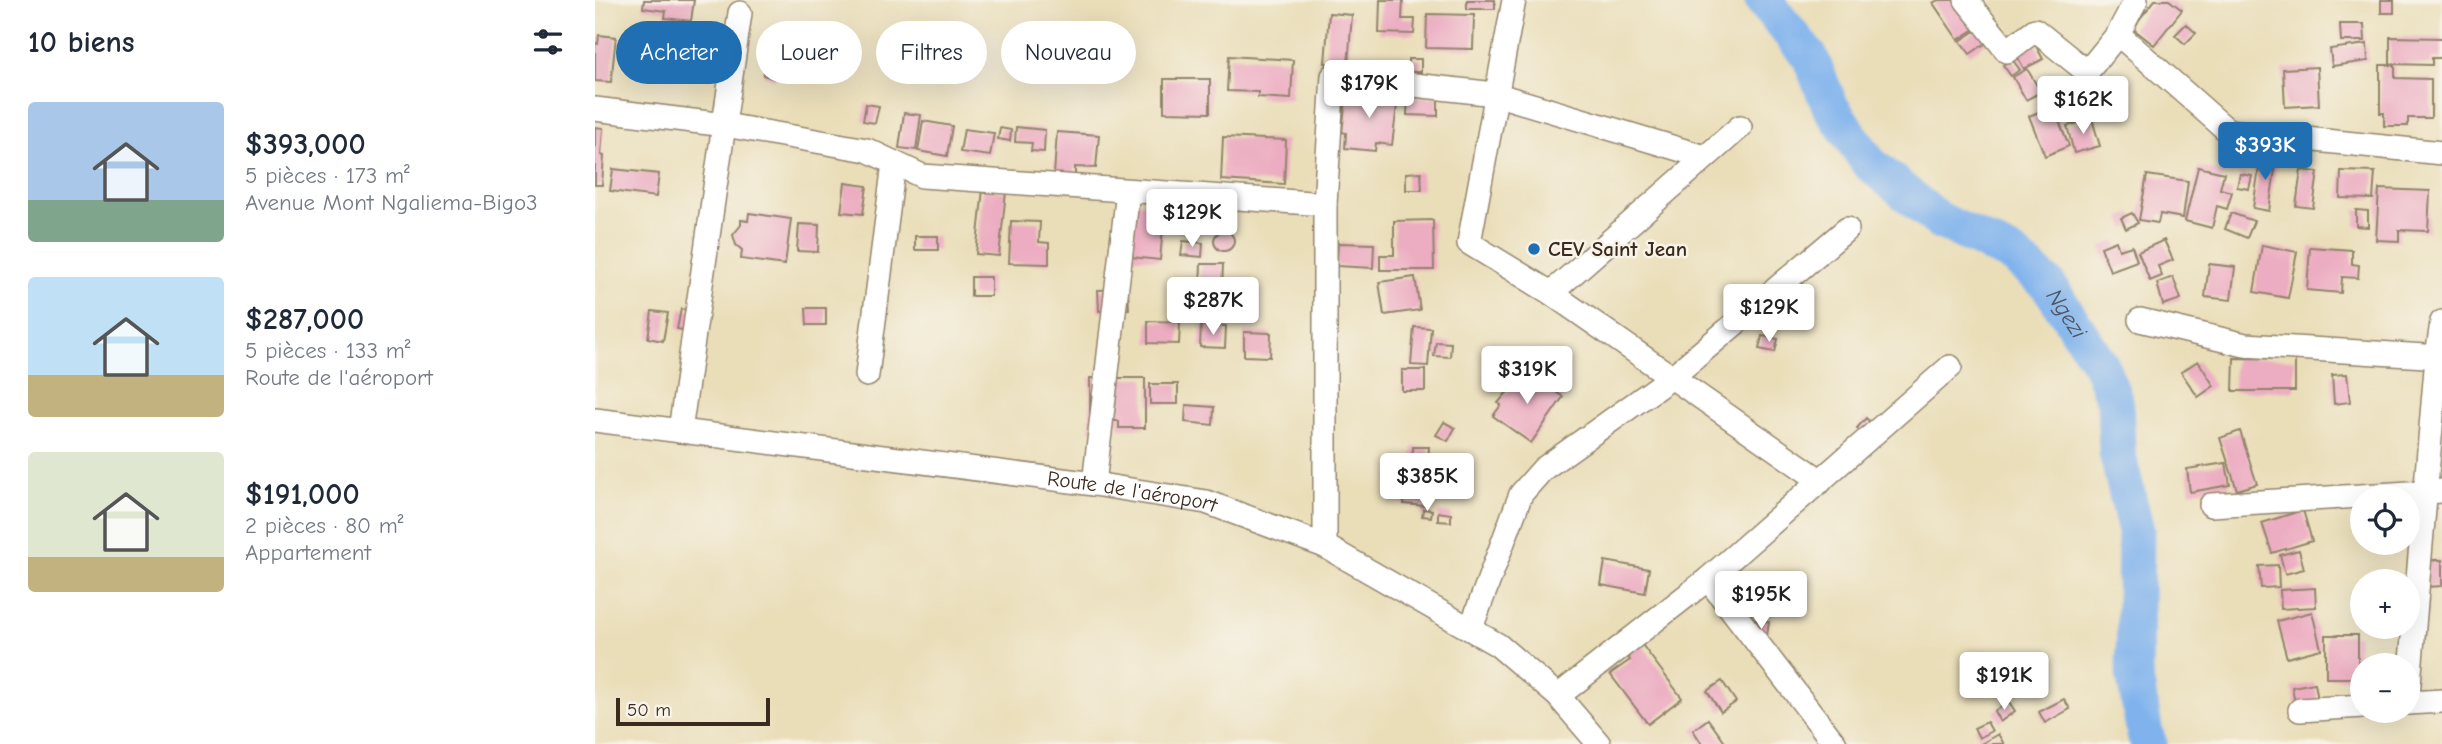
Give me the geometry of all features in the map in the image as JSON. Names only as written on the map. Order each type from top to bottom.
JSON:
[{"type":"street","points":[[1514,0],[1469,243],[1551,293],[1821,481]]},
{"type":"street","points":[[1966,0],[2007,51],[2035,30],[2087,72],[2118,34],[2136,0]]},
{"type":"street","points":[[680,431],[740,13]]},
{"type":"street","points":[[2118,34],[2228,131],[2442,153]]},
{"type":"street","points":[[1325,546],[1325,204],[1333,76],[1495,94],[1705,157]]},
{"type":"street","points":[[595,109],[725,125],[867,150],[922,176],[1325,204]]},
{"type":"street","points":[[1551,293],[1740,127]]},
{"type":"street","points":[[867,375],[894,163]]},
{"type":"street","points":[[1094,484],[1128,191]]},
{"type":"street","points":[[1471,628],[1521,494],[1542,469],[1672,377],[1847,229]]},
{"type":"street","points":[[2140,320],[2245,345],[2439,357]]},
{"type":"street","points":[[2413,653],[2433,492],[2442,322]]},
{"type":"street","points":[[1557,696],[1708,579],[1949,367]]},
{"type":"street","name":"Route de l'aéroport","points":[[595,420],[1094,484],[1206,502],[1325,546],[1499,645],[1557,696],[1599,744]]},
{"type":"street","points":[[2211,505],[2433,492]]},
{"type":"street","points":[[1708,579],[1835,744]]},
{"type":"street","points":[[2420,702],[2442,701]]},
{"type":"street","points":[[2299,710],[2350,707]]},
{"type":"building","points":[[644,0],[694,0],[691,21],[665,18],[666,11],[643,8]]},
{"type":"building","points":[[1380,0],[1403,0],[1402,19],[1415,19],[1414,34],[1379,33]]},
{"type":"building","points":[[1467,0],[1495,0],[1495,9],[1467,9]]},
{"type":"building","points":[[1938,0],[1960,0],[1978,27],[1958,40],[1933,3]]},
{"type":"building","points":[[2155,0],[2169,0],[2182,10],[2154,45],[2132,28]]},
{"type":"building","points":[[2381,0],[2394,0],[2394,13],[2381,13]]},
{"type":"building","points":[[1329,13],[1352,15],[1348,65],[1325,63]]},
{"type":"building","points":[[1427,14],[1474,15],[1473,49],[1426,48]]},
{"type":"building","points":[[2186,24],[2196,33],[2185,44],[2175,35]]},
{"type":"building","points":[[2340,24],[2364,24],[2365,41],[2341,41]]},
{"type":"building","points":[[1980,28],[1989,41],[1970,54],[1960,41]]},
{"type":"building","points":[[599,35],[616,37],[611,82],[595,81],[595,43],[598,44]]},
{"type":"building","points":[[2390,37],[2442,38],[2442,58],[2432,58],[2432,65],[2390,64]]},
{"type":"building","points":[[2035,44],[2043,59],[2024,69],[2016,54]]},
{"type":"building","points":[[2367,44],[2368,61],[2332,66],[2330,49]]},
{"type":"building","points":[[1229,56],[1293,60],[1291,99],[1258,97],[1258,92],[1227,91]]},
{"type":"building","points":[[1408,59],[1421,59],[1421,72],[1408,72]]},
{"type":"building","points":[[2012,59],[2020,70],[2011,76],[2003,65]]},
{"type":"building","points":[[2380,65],[2395,65],[2395,78],[2431,79],[2431,118],[2408,118],[2408,126],[2384,126],[2384,113],[2380,113]]},
{"type":"building","points":[[2317,67],[2319,105],[2285,107],[2283,69]]},
{"type":"building","points":[[2027,69],[2041,92],[2026,100],[2013,77]]},
{"type":"building","points":[[1164,79],[1210,79],[1210,113],[1164,112]]},
{"type":"building","points":[[2106,81],[2114,95],[2082,112],[2075,98]]},
{"type":"building","points":[[1347,91],[1398,97],[1392,145],[1376,143],[1375,151],[1345,148],[1346,133],[1342,132]]},
{"type":"building","points":[[1408,96],[1438,97],[1438,116],[1407,115]]},
{"type":"building","points":[[866,104],[879,106],[875,123],[863,121]]},
{"type":"building","points":[[2053,106],[2069,146],[2045,156],[2029,116]]},
{"type":"building","points":[[904,113],[921,115],[916,150],[899,148]]},
{"type":"building","points":[[2092,119],[2100,146],[2074,153],[2067,126]]},
{"type":"building","points":[[923,121],[952,126],[947,156],[918,151]]},
{"type":"building","points":[[595,127],[603,128],[602,185],[595,185]]},
{"type":"building","points":[[1016,127],[1045,130],[1044,152],[1031,151],[1032,143],[1015,142]]},
{"type":"building","points":[[1000,128],[1011,130],[1010,141],[998,139]]},
{"type":"building","points":[[964,129],[994,133],[990,156],[960,152]]},
{"type":"building","points":[[1057,132],[1099,135],[1096,168],[1075,167],[1075,176],[1054,174]]},
{"type":"building","points":[[1223,137],[1286,140],[1284,184],[1221,180]]},
{"type":"building","points":[[2261,154],[2277,156],[2269,211],[2253,208]]},
{"type":"building","points":[[2198,167],[2224,173],[2220,189],[2232,192],[2227,209],[2217,206],[2212,228],[2185,221]]},
{"type":"building","points":[[613,169],[659,174],[656,197],[610,191]]},
{"type":"building","points":[[2301,170],[2318,172],[2313,208],[2296,206]]},
{"type":"building","points":[[2341,171],[2375,172],[2373,199],[2340,198]]},
{"type":"building","points":[[1421,172],[1422,190],[1406,190],[1406,173]]},
{"type":"building","points":[[2240,174],[2252,176],[2249,189],[2237,187]]},
{"type":"building","points":[[2147,175],[2188,181],[2183,218],[2160,214],[2158,223],[2139,220]]},
{"type":"building","points":[[845,183],[867,186],[863,214],[841,212]]},
{"type":"building","points":[[983,189],[1006,192],[999,256],[976,254]]},
{"type":"building","points":[[2379,189],[2430,191],[2428,231],[2399,230],[2399,241],[2376,240]]},
{"type":"building","points":[[1126,201],[1165,205],[1160,260],[1121,256]]},
{"type":"building","points":[[2356,210],[2368,211],[2368,227],[2356,226]]},
{"type":"building","points":[[749,213],[791,219],[785,265],[741,259],[742,250],[736,245],[733,235],[741,225],[741,220],[748,221]]},
{"type":"building","points":[[2132,213],[2138,223],[2126,229],[2121,218]]},
{"type":"building","points":[[2231,213],[2254,221],[2247,238],[2225,229]]},
{"type":"building","points":[[1433,220],[1434,270],[1380,270],[1380,255],[1394,255],[1394,221]]},
{"type":"building","points":[[1011,221],[1040,222],[1039,242],[1049,243],[1049,264],[1009,263]]},
{"type":"building","points":[[799,224],[819,225],[818,252],[797,251]]},
{"type":"building","points":[[1220,231],[1228,231],[1234,241],[1228,251],[1220,251],[1214,245],[1214,237]]},
{"type":"building","points":[[915,236],[938,236],[938,250],[915,250]]},
{"type":"building","points":[[2164,240],[2173,260],[2158,266],[2162,276],[2150,281],[2138,252]]},
{"type":"building","points":[[1183,241],[1203,243],[1202,257],[1181,255]]},
{"type":"building","points":[[2116,241],[2119,250],[2132,246],[2137,261],[2110,271],[2101,247]]},
{"type":"building","points":[[1338,243],[1374,244],[1373,268],[1337,266]]},
{"type":"building","points":[[2262,245],[2297,252],[2288,298],[2254,292]]},
{"type":"building","points":[[2310,247],[2352,250],[2352,264],[2359,265],[2358,278],[2342,277],[2341,293],[2307,290]]},
{"type":"building","points":[[1201,264],[1223,264],[1222,290],[1200,289]]},
{"type":"building","points":[[2209,264],[2235,267],[2231,300],[2205,297]]},
{"type":"building","points":[[971,277],[991,277],[991,296],[971,296]]},
{"type":"building","points":[[1415,277],[1420,310],[1384,315],[1379,282]]},
{"type":"building","points":[[2173,277],[2181,299],[2163,305],[2157,283]]},
{"type":"building","points":[[1128,289],[1129,309],[1099,311],[1098,290]]},
{"type":"building","points":[[806,308],[826,308],[826,325],[807,325]]},
{"type":"building","points":[[681,309],[708,313],[704,334],[677,329]]},
{"type":"building","points":[[652,311],[668,313],[663,341],[648,338]]},
{"type":"building","points":[[1148,321],[1180,322],[1179,344],[1148,343]]},
{"type":"building","points":[[1201,325],[1226,326],[1225,348],[1200,347]]},
{"type":"building","points":[[1414,327],[1431,328],[1428,366],[1411,365]]},
{"type":"building","points":[[1244,332],[1271,333],[1270,357],[1244,356]]},
{"type":"building","points":[[1762,336],[1778,339],[1775,352],[1759,349]]},
{"type":"building","points":[[1436,342],[1451,343],[1450,357],[1434,356]]},
{"type":"building","points":[[2234,358],[2295,359],[2295,391],[2233,391]]},
{"type":"building","points":[[2198,361],[2214,386],[2198,397],[2181,372]]},
{"type":"building","points":[[1402,370],[1425,370],[1425,391],[1402,391]]},
{"type":"building","points":[[1525,371],[1563,397],[1531,443],[1493,416],[1501,405],[1498,403]]},
{"type":"building","points":[[2347,374],[2350,402],[2334,404],[2332,375]]},
{"type":"building","points":[[1090,378],[1145,378],[1145,428],[1119,428],[1119,421],[1104,421],[1090,431]]},
{"type":"building","points":[[1150,384],[1178,384],[1178,404],[1150,404]]},
{"type":"building","points":[[1186,405],[1214,407],[1213,425],[1185,422]]},
{"type":"building","points":[[1866,418],[1881,433],[1871,442],[1857,428]]},
{"type":"building","points":[[1444,422],[1455,428],[1448,441],[1436,435]]},
{"type":"building","points":[[2240,431],[2257,484],[2237,490],[2220,438]]},
{"type":"building","points":[[1413,447],[1429,447],[1428,460],[1412,460]]},
{"type":"building","points":[[2226,463],[2230,485],[2190,492],[2187,469]]},
{"type":"building","points":[[1407,478],[1428,480],[1425,506],[1404,504]]},
{"type":"building","points":[[1423,509],[1432,510],[1431,517],[1422,516]]},
{"type":"building","points":[[2303,510],[2312,541],[2272,553],[2262,523]]},
{"type":"building","points":[[1438,512],[1451,514],[1451,522],[1438,521]]},
{"type":"building","points":[[2299,550],[2304,569],[2285,574],[2280,555]]},
{"type":"building","points":[[2427,560],[2442,560],[2442,586],[2427,587]]},
{"type":"building","points":[[1605,561],[1649,569],[1645,593],[1601,585]]},
{"type":"building","points":[[2278,565],[2279,587],[2261,588],[2259,566]]},
{"type":"building","points":[[2315,588],[2316,607],[2281,609],[2280,590]]},
{"type":"building","points":[[2312,612],[2321,649],[2287,658],[2277,621]]},
{"type":"building","points":[[1755,620],[1769,622],[1766,643],[1753,641]]},
{"type":"building","points":[[2326,635],[2350,635],[2350,639],[2358,639],[2358,653],[2350,653],[2350,678],[2326,678]]},
{"type":"building","points":[[1637,638],[1682,698],[1648,724],[1610,674],[1630,660],[1622,649]]},
{"type":"building","points":[[1722,681],[1736,702],[1721,712],[1707,691]]},
{"type":"building","points":[[2315,683],[2318,700],[2295,704],[2292,687]]},
{"type":"building","points":[[2064,699],[2070,709],[2045,723],[2039,712]]},
{"type":"building","points":[[2009,702],[2015,711],[2000,722],[1994,711]]},
{"type":"building","points":[[1708,719],[1726,744],[1702,744],[1693,730]]},
{"type":"building","points":[[1987,722],[1992,731],[1979,738],[1974,728]]},
{"type":"building","points":[[1998,734],[2004,744],[1981,744]]},
{"type":"waterway","name":"Ngezi","points":[[1763,0],[1810,57],[1830,106],[1869,163],[1937,219],[2014,256],[2049,286],[2100,364],[2115,401],[2117,452],[2136,531],[2134,673],[2149,744]]},
{"type":"place","name":"CEV Saint Jean","points":[[1534,249]]}]
